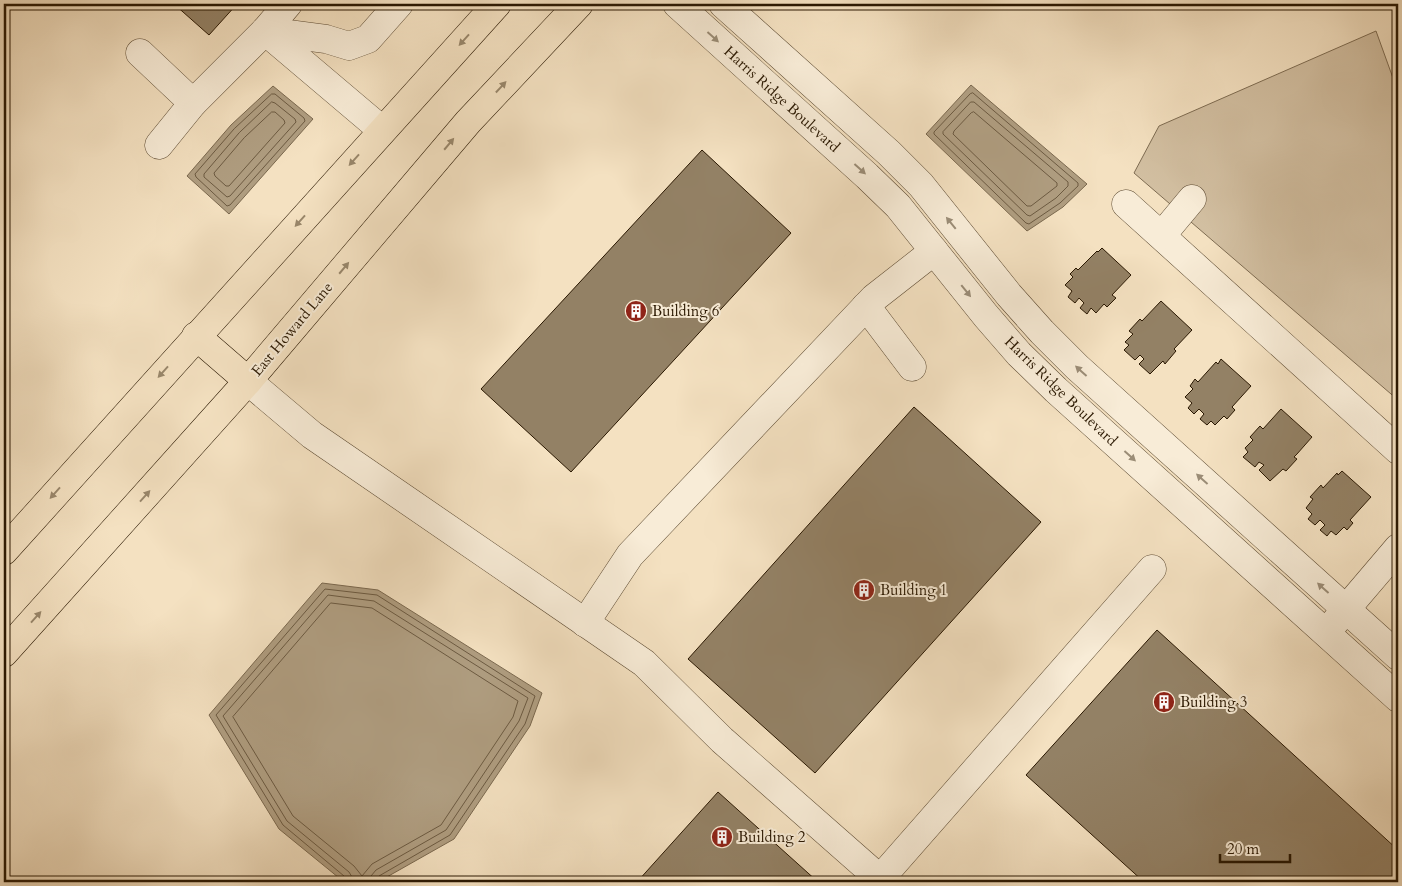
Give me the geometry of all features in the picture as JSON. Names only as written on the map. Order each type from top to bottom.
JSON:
[{"type":"main road","points":[[4,551],[497,4]]},
{"type":"main road","name":"East Howard Lane","points":[[4,653],[248,381],[468,122],[579,4]]},
{"type":"main road","points":[[196,336],[248,381]]},
{"type":"street","points":[[159,145],[193,103],[288,4]]},
{"type":"street","points":[[264,31],[326,39],[349,46],[368,39],[399,4]]},
{"type":"street","name":"Harris Ridge Boulevard","points":[[677,4],[898,206],[1019,354],[1063,396],[1398,698]]},
{"type":"street","name":"Harris Ridge Boulevard","points":[[723,4],[889,153],[921,185],[1009,295],[1077,367],[1398,656]]},
{"type":"street","points":[[264,31],[382,130]]},
{"type":"street","points":[[140,53],[193,103]]},
{"type":"street","points":[[1162,235],[1192,199]]},
{"type":"street","points":[[1126,204],[1398,450]]},
{"type":"street","points":[[585,623],[630,555],[866,306],[934,251]]},
{"type":"street","points":[[866,306],[912,367]]},
{"type":"street","points":[[248,381],[312,435],[644,663],[722,740],[882,880],[1152,569]]},
{"type":"street","points":[[1326,633],[1398,548]]},
{"type":"shaded area","points":[[1376,31],[1398,92],[1398,400],[1134,173],[1159,126]]},
{"type":"water","points":[[971,85],[1087,184],[1063,207],[1027,231],[926,134]]},
{"type":"water","points":[[273,86],[313,119],[229,214],[187,176],[231,125]]},
{"type":"water","points":[[322,583],[378,590],[542,693],[530,726],[454,839],[378,882],[344,882],[279,829],[209,715]]},
{"type":"building","points":[[174,4],[237,4],[209,35]]},
{"type":"building","name":"Building 6","points":[[702,150],[791,233],[571,472],[481,389]]},
{"type":"building","points":[[1102,248],[1131,275],[1112,295],[1116,298],[1107,307],[1104,304],[1096,313],[1091,308],[1087,314],[1080,308],[1084,303],[1079,298],[1075,303],[1068,297],[1072,291],[1065,285],[1073,277],[1070,274],[1076,268],[1078,270]]},
{"type":"building","points":[[1161,301],[1192,330],[1174,349],[1176,351],[1165,364],[1163,361],[1150,374],[1139,364],[1144,359],[1140,355],[1135,360],[1124,350],[1129,345],[1125,342],[1133,334],[1129,331],[1140,319],[1142,321]]},
{"type":"building","points":[[1221,359],[1251,386],[1232,407],[1235,410],[1227,419],[1224,416],[1215,425],[1211,421],[1207,425],[1200,419],[1204,414],[1199,409],[1194,414],[1188,408],[1192,403],[1185,397],[1193,389],[1190,386],[1195,379],[1198,382]]},
{"type":"building","name":"Building 1","points":[[914,407],[1041,522],[815,773],[688,659]]},
{"type":"building","points":[[1281,409],[1312,437],[1294,457],[1297,459],[1286,471],[1283,469],[1270,481],[1259,470],[1264,465],[1259,462],[1255,467],[1243,457],[1248,452],[1245,448],[1253,440],[1250,437],[1260,426],[1263,429]]},
{"type":"building","points":[[1342,471],[1371,497],[1350,520],[1353,523],[1347,530],[1344,527],[1336,535],[1331,531],[1327,536],[1320,530],[1325,525],[1320,520],[1315,525],[1308,519],[1312,514],[1306,508],[1313,499],[1310,497],[1321,485],[1323,488],[1337,473],[1338,475]]},
{"type":"building","name":"Building 3","points":[[1157,630],[1398,850],[1398,882],[1144,882],[1026,775]]},
{"type":"building","name":"Building 2","points":[[718,792],[818,882],[637,882]]},
{"type":"place","name":"Building 6","points":[[636,311]]},
{"type":"place","name":"Building 1","points":[[864,590]]},
{"type":"place","name":"Building 3","points":[[1164,702]]},
{"type":"place","name":"Building 2","points":[[722,837]]}]
